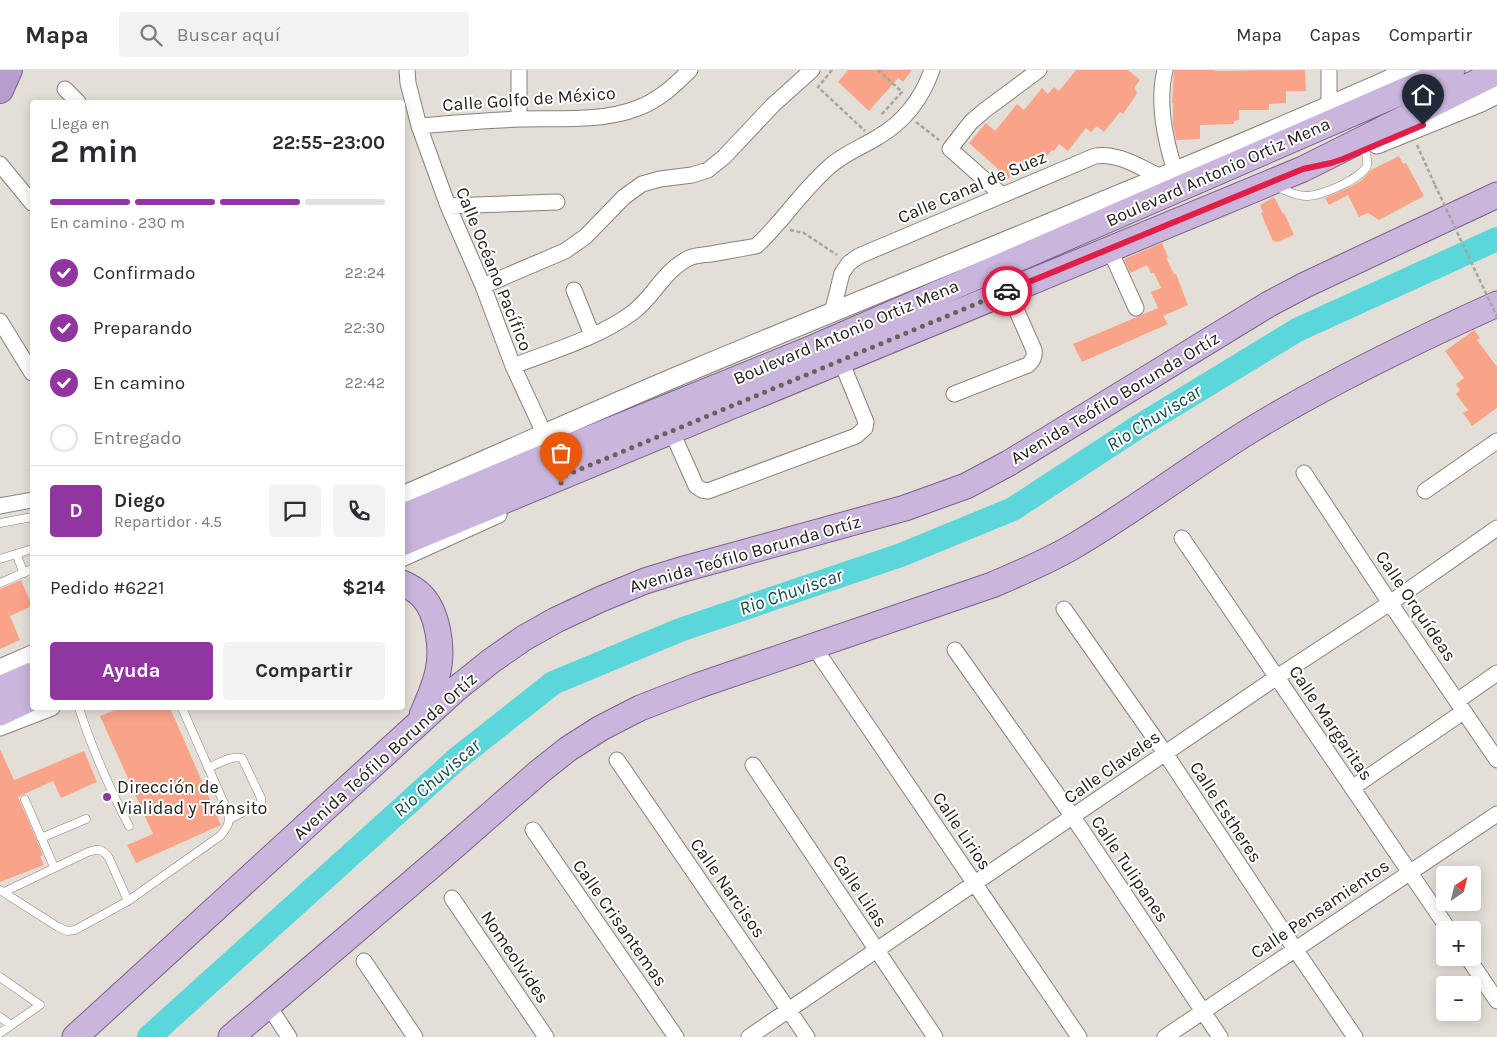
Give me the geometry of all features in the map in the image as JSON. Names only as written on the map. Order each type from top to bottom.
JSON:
[{"type":"highway","points":[[0,90],[10,70]]},
{"type":"main road","name":"Boulevard Antonio Ortiz Mena","points":[[405,515],[549,443],[815,347],[1448,85],[1497,72]]},
{"type":"main road","name":"Boulevard Antonio Ortiz Mena","points":[[405,542],[1303,169],[1448,85]]},
{"type":"main road","name":"Avenida Teófilo Borunda Ortíz","points":[[70,1037],[84,1029],[456,689],[524,638],[601,598],[645,581],[905,508],[966,486],[1009,464],[1269,304],[1497,194]]},
{"type":"main road","points":[[230,1037],[539,772],[568,749],[600,728],[640,708],[697,686],[992,585],[1033,568],[1073,547],[1110,524],[1251,430],[1304,400],[1450,325],[1497,304]]},
{"type":"main road","points":[[405,585],[422,596],[436,619],[440,646],[439,669],[434,687],[419,723]]},
{"type":"main road","points":[[0,689],[30,676]]},
{"type":"main road","points":[[0,713],[30,699]]},
{"type":"street","name":"Calle Océano Pacífico","points":[[407,70],[408,83],[419,126],[448,206],[483,286],[513,366],[564,476]]},
{"type":"street","points":[[519,70],[519,119]]},
{"type":"street","name":"Calle Golfo de México","points":[[419,126],[608,115],[637,108],[655,99],[673,87],[690,70]]},
{"type":"street","points":[[483,286],[565,251],[585,237],[624,197],[642,184],[660,179],[692,175],[708,170],[724,157],[773,105],[812,70]]},
{"type":"street","points":[[513,366],[592,336],[615,324],[633,312],[648,298],[666,275],[678,264],[692,257],[756,246],[829,167],[842,157],[879,137],[906,115],[918,99],[932,70]]},
{"type":"street","points":[[1002,195],[950,149],[971,122],[1038,70]]},
{"type":"street","points":[[1165,70],[1162,95],[1168,174]]},
{"type":"street","points":[[1329,70],[1329,106]]},
{"type":"street","name":"Boulevard Antonio Ortiz Mena","points":[[405,495],[549,443],[697,368],[1168,174],[1411,70]]},
{"type":"street","points":[[1303,169],[1331,163],[1410,130],[1448,85],[1497,94]]},
{"type":"street","points":[[65,89],[76,100]]},
{"type":"street","name":"Calle Canal de Suez","points":[[849,263],[859,256],[1095,156],[1106,154],[1168,174]]},
{"type":"street","points":[[0,164],[30,201]]},
{"type":"street","points":[[448,206],[557,202]]},
{"type":"street","points":[[1109,248],[1136,308]]},
{"type":"street","points":[[832,313],[840,280],[849,263]]},
{"type":"street","points":[[574,290],[592,336]]},
{"type":"street","points":[[954,394],[1028,365],[1033,360],[1035,356],[1034,350],[1008,291]]},
{"type":"street","points":[[0,321],[30,370]]},
{"type":"street","points":[[671,430],[696,486],[708,491],[715,490],[856,436],[866,428],[866,422],[841,361]]},
{"type":"street","points":[[1426,491],[1497,441]]},
{"type":"street","name":"Calle Orquídeas","points":[[1304,472],[1497,760]]},
{"type":"street","points":[[405,558],[548,492],[558,486],[564,476]]},
{"type":"street","points":[[0,506],[30,500]]},
{"type":"street","name":"Calle Claveles","points":[[749,1037],[1277,677],[1390,603],[1497,528]]},
{"type":"street","name":"Calle Margaritas","points":[[1182,538],[1443,921]]},
{"type":"street","name":"Calle Estheres","points":[[1064,609],[1165,753],[1355,1037]]},
{"type":"street","name":"Calle Lirios","points":[[814,647],[1079,1037]]},
{"type":"street","name":"Calle Tulipanes","points":[[955,650],[1073,817],[1220,1037]]},
{"type":"street","points":[[0,669],[30,656]]},
{"type":"street","points":[[1352,788],[1460,706],[1497,673]]},
{"type":"street","points":[[0,728],[47,710]]},
{"type":"street","name":"Calle Narcisos","points":[[617,760],[807,1037]]},
{"type":"street","name":"Calle Lilas","points":[[753,765],[935,1037]]},
{"type":"street","name":"Calle Pensamientos","points":[[1165,1037],[1497,814]]},
{"type":"street","name":"Calle Crisantemas","points":[[533,830],[676,1037]]},
{"type":"street","name":"Nomeolvides","points":[[452,898],[546,1037]]},
{"type":"street","points":[[364,962],[415,1037]]},
{"type":"street","points":[[1473,966],[1497,1001]]},
{"type":"street","points":[[268,1005],[289,1037]]},
{"type":"lane","points":[[1268,183],[1299,196],[1317,196],[1342,184],[1364,170],[1367,166],[1364,150]]},
{"type":"lane","points":[[0,523],[30,517]]},
{"type":"lane","points":[[0,558],[30,550]]},
{"type":"lane","points":[[16,554],[24,573]]},
{"type":"lane","points":[[0,583],[30,570]]},
{"type":"lane","points":[[80,710],[94,753],[128,826]]},
{"type":"lane","points":[[2,891],[58,928],[75,930],[128,901],[220,836],[228,826],[230,819],[183,710]]},
{"type":"lane","points":[[208,768],[232,758],[242,758],[262,798],[259,804],[230,819]]},
{"type":"lane","points":[[25,800],[54,868]]},
{"type":"lane","points":[[41,838],[86,819]]},
{"type":"lane","points":[[2,891],[88,852],[100,850],[109,858],[128,901]]},
{"type":"lane","points":[[0,977],[40,1004],[0,1033]]},
{"type":"lane","points":[[0,1017],[11,1025]]},
{"type":"path","points":[[832,70],[818,87],[866,132],[871,126]]},
{"type":"path","points":[[876,121],[902,92],[878,70]]},
{"type":"path","points":[[906,115],[950,149]]},
{"type":"path","points":[[1410,130],[1497,317]]},
{"type":"path","points":[[775,226],[804,233],[849,263]]},
{"type":"building","points":[[848,70],[912,70],[903,82],[898,78],[869,111],[838,82]]},
{"type":"building","points":[[1076,70],[1128,70],[1140,80],[1134,88],[1137,92],[1136,95],[1123,114],[1120,112],[1104,132],[1097,126],[1091,132],[1086,128],[1068,151],[1059,144],[1047,156],[1044,154],[1035,166],[1029,161],[1024,168],[1020,165],[1007,180],[998,172],[998,169],[969,143],[986,123],[995,131],[1017,104],[1024,110],[1042,88],[1048,94],[1054,87],[1059,91]]},
{"type":"building","points":[[1174,70],[1305,70],[1306,91],[1286,91],[1286,103],[1269,104],[1269,110],[1239,110],[1239,120],[1234,121],[1234,124],[1200,125],[1200,139],[1176,140],[1172,103]]},
{"type":"building","points":[[1399,156],[1403,164],[1406,163],[1424,196],[1379,220],[1368,213],[1359,217],[1348,195],[1329,205],[1325,198],[1352,186],[1362,180],[1371,170]]},
{"type":"building","points":[[1274,197],[1294,235],[1277,242],[1273,241],[1261,213],[1263,212],[1260,205]]},
{"type":"building","points":[[1162,243],[1168,257],[1166,258],[1174,274],[1176,274],[1188,305],[1163,316],[1168,324],[1082,362],[1073,344],[1158,308],[1151,292],[1161,288],[1154,273],[1151,273],[1147,265],[1130,273],[1124,259]]},
{"type":"building","points":[[1474,330],[1480,338],[1477,340],[1497,367],[1497,408],[1472,426],[1463,413],[1468,410],[1456,394],[1460,390],[1456,384],[1464,378],[1445,351]]},
{"type":"building","points":[[21,580],[30,601],[30,607],[10,616],[20,640],[0,649],[0,589]]},
{"type":"building","points":[[115,710],[171,710],[221,825],[136,863],[127,845],[153,834],[100,716]]},
{"type":"building","points":[[0,749],[14,780],[84,751],[97,782],[61,798],[53,781],[18,797],[43,855],[40,856],[44,865],[0,882]]},
{"type":"waterway","name":"Rio Chuviscar","points":[[149,1037],[458,758],[553,683],[680,630],[901,555],[1013,509],[1138,427],[1297,330],[1497,239]]},
{"type":"way so far","points":[[561,483],[564,476],[1007,291]]},
{"type":"place","name":"Dirección de Vialidad y Tránsito","points":[[107,797]]},
{"type":"route","points":[[1007,291],[1303,169],[1343,159],[1423,125]]}]
